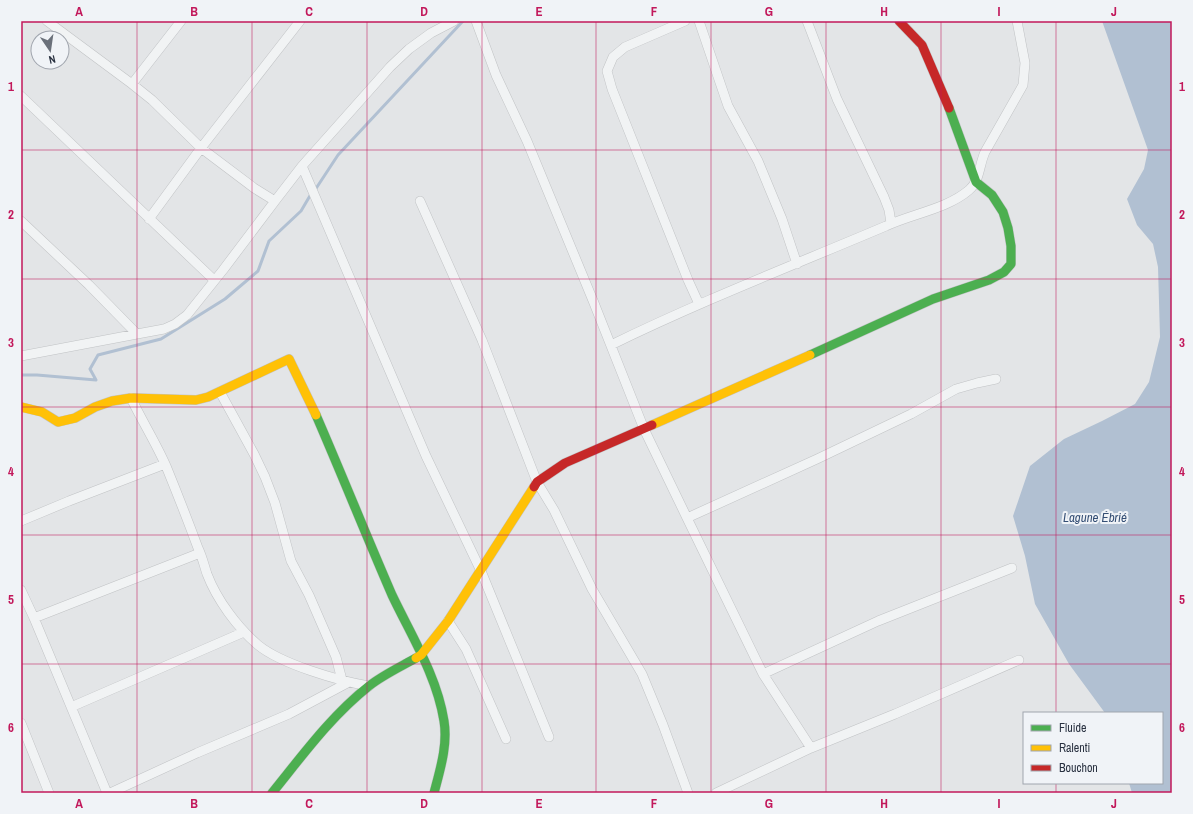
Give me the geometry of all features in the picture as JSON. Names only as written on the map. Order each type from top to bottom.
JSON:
[{"type":"street","points":[[47,21],[152,100],[201,148],[254,188],[276,201]]},
{"type":"street","points":[[132,84],[181,21]]},
{"type":"street","points":[[149,219],[201,148],[300,21]]},
{"type":"street","points":[[22,355],[164,329],[175,324],[186,315],[302,166],[390,67],[408,49],[425,37],[454,21]]},
{"type":"street","points":[[476,21],[496,74],[527,141],[611,344],[644,429],[763,674],[811,748]]},
{"type":"street","points":[[685,21],[625,47],[613,57],[607,71],[612,89],[688,280],[700,304]]},
{"type":"street","points":[[698,21],[728,106],[758,161],[782,219],[797,264]]},
{"type":"street","points":[[807,21],[837,99],[884,197],[889,210],[891,223]]},
{"type":"street","points":[[272,793],[319,734],[369,686],[421,655],[448,621],[537,482],[550,472],[565,463],[845,340],[933,299],[989,280],[1004,272],[1011,264],[1012,255],[1008,228],[1003,212],[992,195],[976,182],[949,108],[922,45],[898,21]]},
{"type":"street","points":[[611,344],[700,304],[891,223],[957,199],[969,190],[976,182],[980,162],[985,152],[1023,85],[1025,63],[1017,21]]},
{"type":"street","points":[[21,96],[214,280]]},
{"type":"street","points":[[302,166],[426,456],[481,571],[549,737]]},
{"type":"street","points":[[420,201],[482,340],[537,482],[554,510],[592,589],[642,674],[688,793]]},
{"type":"street","points":[[21,221],[89,285],[137,334]]},
{"type":"street","points":[[21,407],[42,412],[58,422],[75,418],[95,406],[112,401],[131,398],[196,400],[220,392],[289,359],[305,390],[339,467],[371,547],[432,679],[440,702],[444,723],[443,748],[434,793]]},
{"type":"street","points":[[686,518],[817,459],[911,414],[956,389],[996,379]]},
{"type":"street","points":[[220,392],[265,477],[275,503],[292,561],[309,595],[345,681]]},
{"type":"street","points":[[131,398],[165,464],[207,574],[216,593],[228,612],[244,632],[258,646],[299,666],[345,681],[369,686]]},
{"type":"street","points":[[21,521],[165,464]]},
{"type":"street","points":[[34,618],[200,553]]},
{"type":"street","points":[[763,674],[878,621],[1012,568]]},
{"type":"street","points":[[21,590],[107,793]]},
{"type":"street","points":[[448,621],[466,649],[506,739]]},
{"type":"street","points":[[71,707],[244,632]]},
{"type":"street","points":[[716,793],[811,748],[896,714],[1019,660]]},
{"type":"street","points":[[110,793],[289,714],[345,681]]},
{"type":"street","points":[[21,723],[49,793]]},
{"type":"water","name":"Lagune Ébrié","points":[[1102,21],[1172,21],[1172,793],[1132,793],[1129,784],[1163,784],[1163,712],[1104,712],[1069,664],[1035,604],[1025,556],[1013,516],[1030,466],[1064,439],[1135,404],[1149,382],[1160,337],[1158,267],[1153,244],[1137,225],[1127,199],[1144,169],[1148,150]]},
{"type":"waterway","points":[[315,190],[338,155],[463,21]]},
{"type":"waterway","points":[[21,375],[96,380],[90,369],[98,355],[161,339],[225,299],[258,271],[269,241],[301,211],[311,194]]},
{"type":"traffic: fast","points":[[810,355],[933,299],[989,280],[1004,272],[1011,264],[1011,246],[1008,228],[1003,212],[992,195],[976,182],[949,108]]},
{"type":"traffic: fast","points":[[316,415],[392,595],[436,688],[441,704],[445,739],[443,757],[434,793]]},
{"type":"traffic: fast","points":[[272,793],[342,710],[380,678],[416,658]]},
{"type":"traffic: slow","points":[[652,425],[810,355]]},
{"type":"traffic: slow","points":[[21,407],[42,412],[58,422],[75,418],[95,407],[112,401],[131,398],[196,400],[208,397],[289,359],[316,415]]},
{"type":"traffic: slow","points":[[416,658],[421,655],[448,621],[534,487]]},
{"type":"traffic: jam","points":[[899,21],[922,45],[949,108]]},
{"type":"traffic: jam","points":[[534,487],[537,482],[565,463],[652,425]]}]
